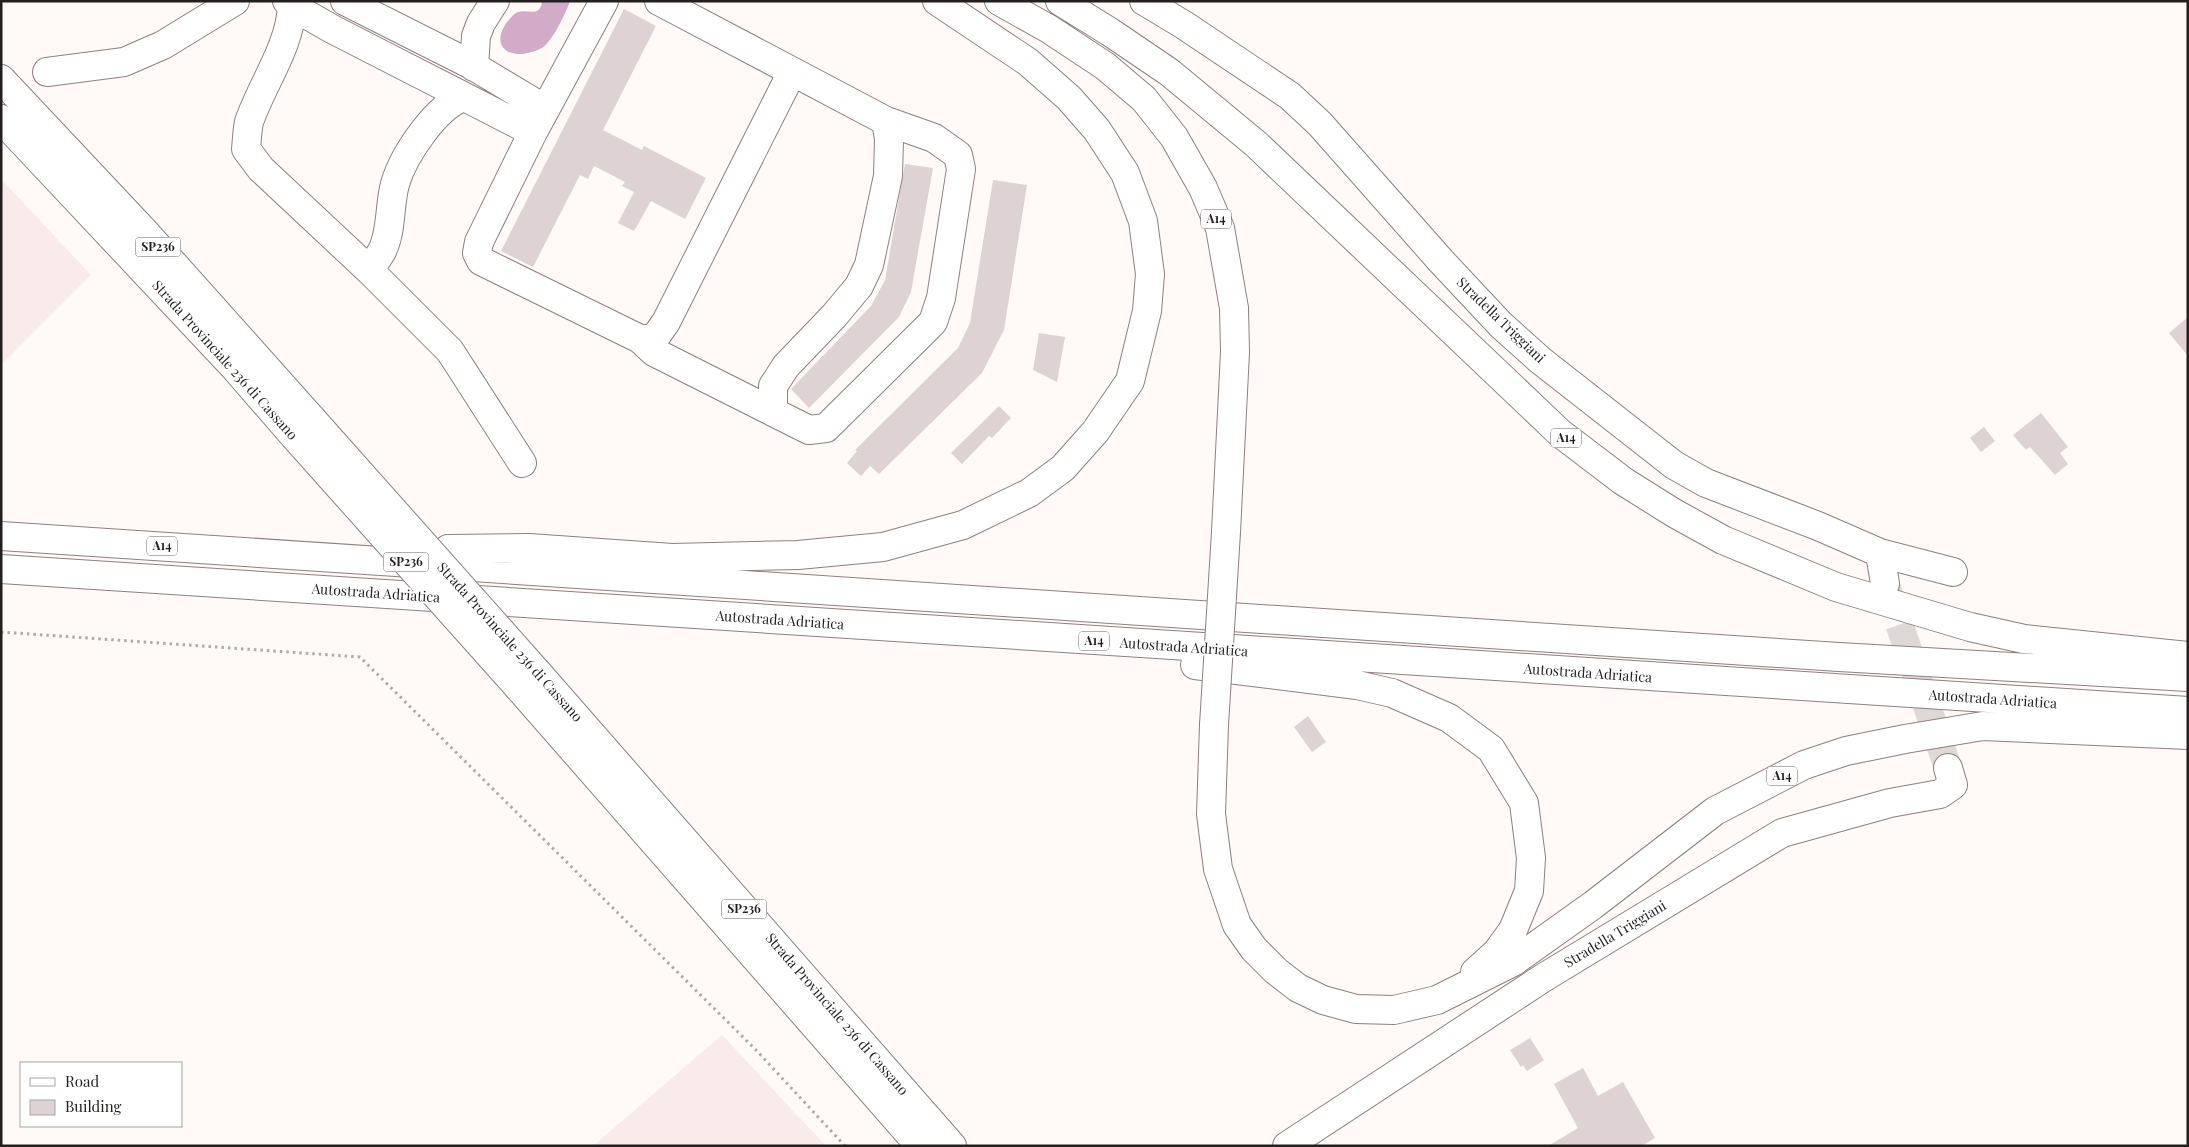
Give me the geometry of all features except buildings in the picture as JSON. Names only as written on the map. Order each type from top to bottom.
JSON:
[{"type":"main road","points":[[47,72],[124,62],[163,44],[235,1]]},
{"type":"main road","points":[[345,1],[474,67],[539,121]]},
{"type":"main road","points":[[474,67],[476,36],[481,23],[496,1]]},
{"type":"main road","points":[[604,1],[539,121],[479,242],[477,253],[481,261],[640,339],[654,352],[809,430],[826,428],[933,322],[941,298],[961,169],[958,155],[934,138],[886,121],[659,1]]},
{"type":"main road","name":"A14","points":[[322,557],[415,549],[529,548],[672,558],[798,555],[883,547],[963,526],[1028,493],[1063,468],[1095,432],[1130,381],[1147,312],[1150,283],[1143,221],[1125,173],[1097,130],[1069,98],[1028,62],[937,1]]},
{"type":"main road","name":"A14","points":[[999,1],[1056,34],[1104,66],[1144,99],[1174,137],[1203,188],[1220,228],[1234,308],[1235,352],[1214,725],[1211,814],[1218,868],[1237,925],[1254,949],[1276,971],[1298,988],[1323,1000],[1356,1009],[1394,1010],[1437,1000],[1513,962],[1554,934],[1715,811],[1804,765],[1846,751],[1983,726],[2188,735]]},
{"type":"main road","name":"A14","points":[[1060,1],[1169,72],[1256,144],[1560,433],[1623,481],[1674,513],[1724,540],[1781,566],[1836,587],[1970,627],[2024,639],[2188,656]]},
{"type":"main road","name":"Stradella Triggiani","points":[[1144,1],[1184,25],[1290,96],[1320,124],[1441,261],[1502,325],[1540,360],[1674,465],[1706,483],[1818,526],[1880,553],[1953,572]]},
{"type":"main road","points":[[290,3],[332,29],[464,97],[539,121]]},
{"type":"main road","points":[[290,3],[292,17],[282,47],[259,96],[248,125],[246,149],[261,169],[369,270],[450,351],[522,463]]},
{"type":"main road","points":[[1,58],[62,123],[144,231]]},
{"type":"main road","points":[[640,339],[654,339],[666,322],[792,72]]},
{"type":"main road","name":"Strada Provinciale 236 di Cassano","points":[[1,79],[144,231],[303,428],[528,680],[952,1146]]},
{"type":"main road","points":[[369,270],[382,250],[389,228],[396,182],[407,158],[440,111],[464,97]]},
{"type":"main road","name":"Strada Provinciale 236 di Cassano","points":[[1,119],[234,367],[303,428]]},
{"type":"main road","points":[[773,412],[773,386],[786,366],[834,316],[859,286],[869,265],[888,176],[889,139],[886,121]]},
{"type":"main road","name":"A14","points":[[1,536],[1829,656],[2188,677]]},
{"type":"main road","points":[[1880,553],[1886,584]]},
{"type":"main road","name":"Autostrada Adriatica","points":[[1,569],[2188,712]]},
{"type":"main road","name":"A14","points":[[903,629],[1357,685],[1392,693],[1449,718],[1490,749],[1524,803],[1531,858],[1529,891],[1513,930],[1496,952],[1483,964],[1437,1000]]},
{"type":"main road","name":"Strada Provinciale 236 di Cassano","points":[[528,680],[920,1146]]},
{"type":"main road","name":"Stradella Triggiani","points":[[1287,1146],[1543,978],[1782,833],[1890,802],[1940,794],[1953,785],[1948,768]]},
{"type":"path","points":[[1,632],[360,657],[756,1050],[844,1146]]},
{"type":"shaded area","points":[[542,1],[570,1],[562,20],[550,40],[542,48],[528,53],[520,54],[507,51],[501,42],[501,36],[507,22],[518,12],[536,11],[541,6]]},
{"type":"shaded area","points":[[1,179],[91,275],[1,365]]},
{"type":"shaded area","points":[[722,1035],[826,1146],[593,1146]]},
{"type":"tunnel","points":[[1886,585],[1948,768]]}]
